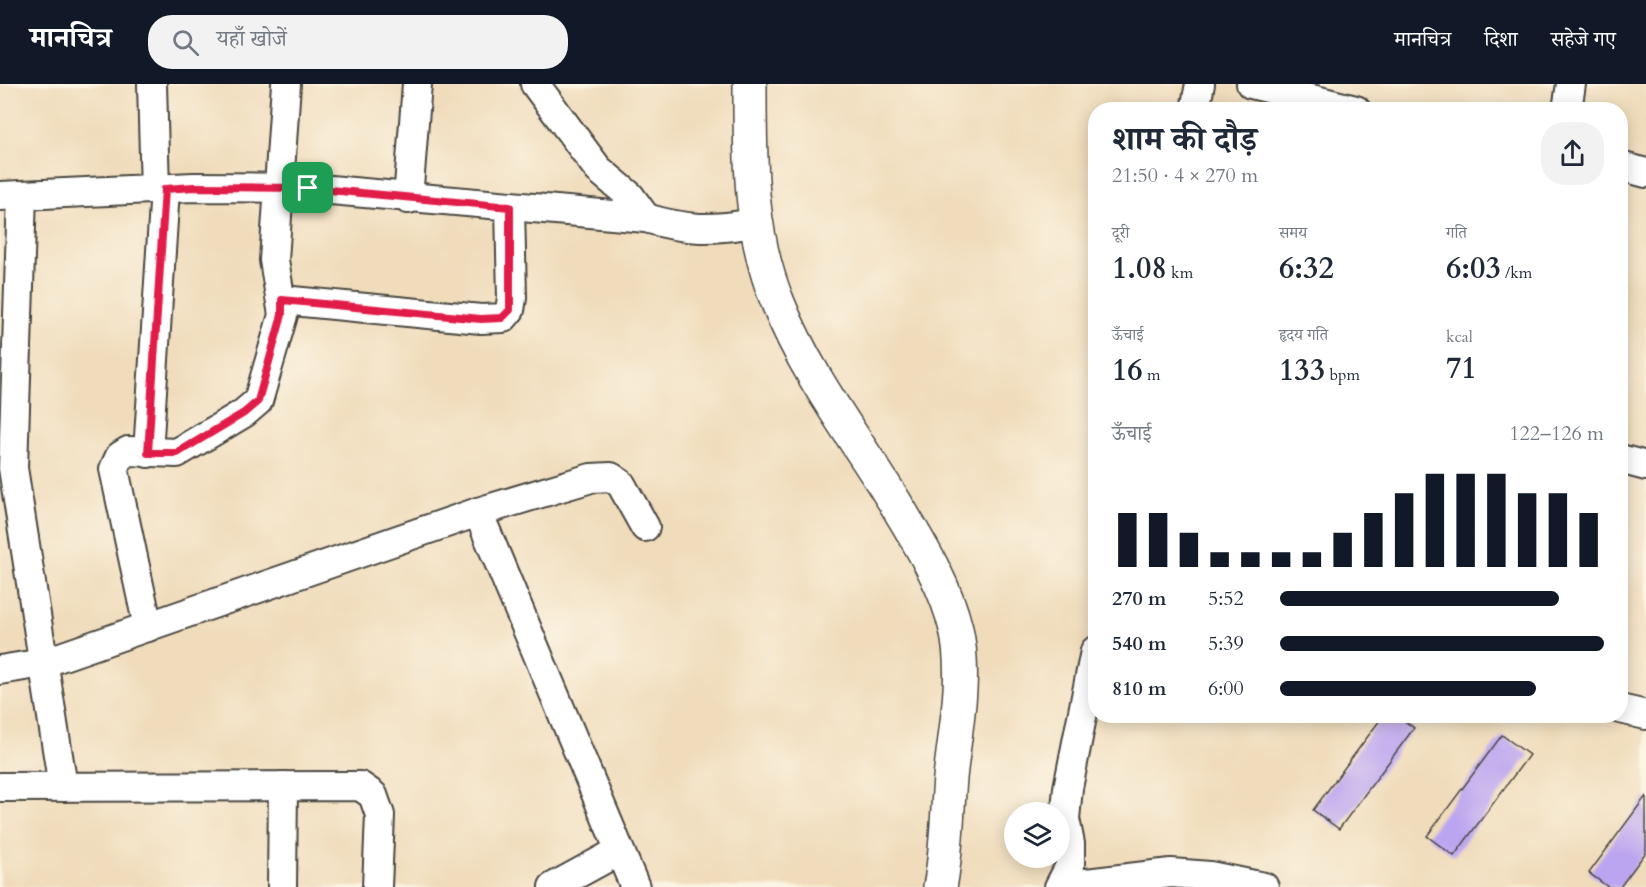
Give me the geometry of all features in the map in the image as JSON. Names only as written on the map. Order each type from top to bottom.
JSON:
[{"type":"street","points":[[148,453],[160,189],[152,84]]},
{"type":"street","points":[[148,627],[114,469],[120,456],[128,451],[177,453],[244,413],[258,401],[282,315],[282,300],[274,260],[286,84]]},
{"type":"street","points":[[408,199],[417,84]]},
{"type":"street","points":[[535,84],[598,170],[630,196],[646,218]]},
{"type":"street","points":[[750,84],[750,170],[755,222],[761,257],[778,304],[835,408],[930,560],[956,631],[960,665],[958,703],[940,887]]},
{"type":"street","points":[[1197,102],[1200,84]]},
{"type":"street","points":[[1251,84],[1324,102]]},
{"type":"street","points":[[1568,102],[1570,84]]},
{"type":"street","points":[[1628,168],[1646,173]]},
{"type":"street","points":[[63,787],[44,663],[6,454],[11,195],[194,187],[308,188],[408,199],[646,218],[689,229],[712,230],[755,222]]},
{"type":"street","points":[[282,300],[481,319],[502,318],[510,310],[512,298],[510,207]]},
{"type":"street","points":[[1628,461],[1646,466]]},
{"type":"street","points":[[0,670],[44,663],[478,512],[603,476],[611,477],[621,484],[645,527]]},
{"type":"street","points":[[478,512],[635,887]]},
{"type":"street","points":[[1060,886],[1070,866],[1070,844],[1065,819],[1068,788],[1088,687]]},
{"type":"street","points":[[1628,711],[1646,715]]},
{"type":"street","points":[[282,887],[283,786]]},
{"type":"street","points":[[0,787],[360,786],[373,795],[380,815],[377,887]]},
{"type":"street","points":[[553,887],[619,851]]},
{"type":"street","points":[[1060,886],[1171,873],[1210,876],[1264,887]]},
{"type":"building","points":[[1378,723],[1407,723],[1414,728],[1339,829],[1313,810]]},
{"type":"building","points":[[1502,735],[1529,755],[1454,856],[1427,836]]},
{"type":"building","points":[[1646,796],[1646,852],[1620,887],[1608,887],[1589,873]]},
{"type":"route","points":[[308,188],[341,193],[510,207],[512,298],[510,310],[502,318],[481,319],[282,300],[282,315],[273,354],[258,401],[244,413],[177,453],[148,453],[165,189],[308,188]]}]
